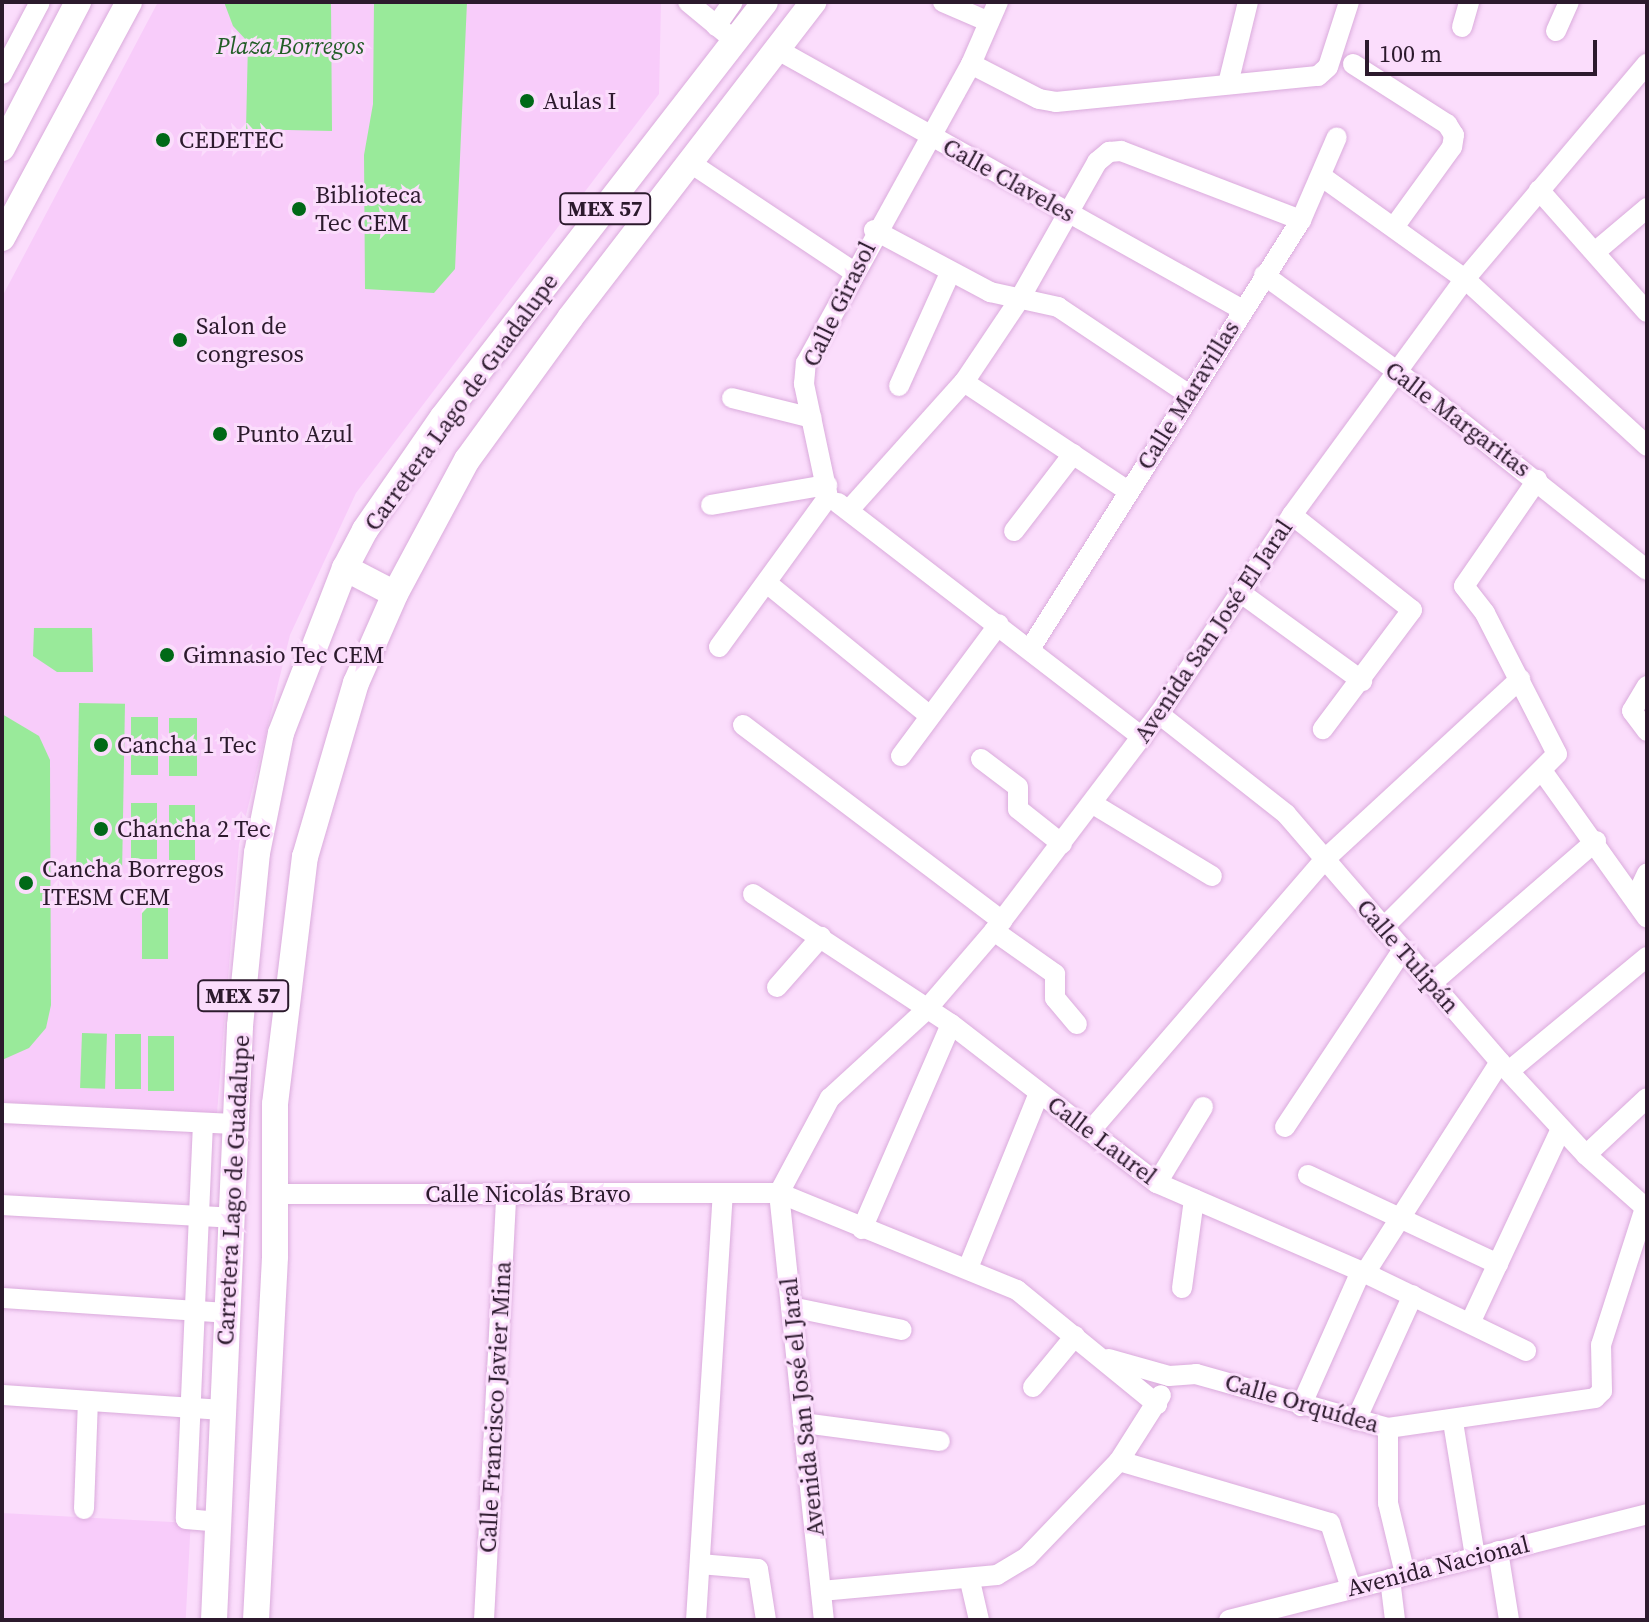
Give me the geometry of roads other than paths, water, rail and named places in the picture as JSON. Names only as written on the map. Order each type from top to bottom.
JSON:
[{"type":"main road","points":[[2,148],[78,2]]},
{"type":"main road","points":[[2,238],[129,2]]},
{"type":"main road","name":"Carretera Lago de Guadalupe","points":[[214,1620],[235,1124],[266,794],[281,733],[345,568],[443,417],[725,33],[765,2]]},
{"type":"main road","name":"Carretera Lago de Guadalupe","points":[[256,1620],[275,1256],[275,1104],[305,857],[356,683],[395,594],[467,460],[689,162],[778,50],[801,6]]},
{"type":"main road","points":[[345,568],[395,594]]},
{"type":"main road","points":[[230,1254],[275,1256]]},
{"type":"street","points":[[2,74],[40,2]]},
{"type":"street","points":[[692,4],[725,33],[733,2]]},
{"type":"street","points":[[943,2],[989,22]]},
{"type":"street","name":"Calle Girasol","points":[[828,491],[812,418],[806,363],[874,230],[971,64],[998,2]]},
{"type":"street","points":[[1228,84],[1248,2]]},
{"type":"street","points":[[971,64],[1039,99],[1056,102],[1318,76],[1328,67],[1349,2]]},
{"type":"street","points":[[1462,27],[1469,2]]},
{"type":"street","points":[[1556,31],[1569,2]]},
{"type":"street","name":"Calle Claveles","points":[[778,50],[1241,309]]},
{"type":"street","points":[[1353,64],[1447,124],[1454,135],[1452,147],[1394,227]]},
{"type":"street","name":"Avenida San José El Jaral","points":[[779,1193],[830,1098],[927,1009],[998,926],[1159,714],[1292,515],[1465,279],[1647,64]]},
{"type":"street","name":"Calle Maravillas","points":[[1030,649],[1241,309],[1301,220],[1337,137]]},
{"type":"street","points":[[849,510],[964,382],[1019,300],[1097,162],[1109,152],[1121,151],[1301,220]]},
{"type":"street","points":[[689,162],[854,272]]},
{"type":"street","points":[[1321,176],[1465,279],[1647,446]]},
{"type":"street","points":[[1539,190],[1647,312]]},
{"type":"street","points":[[1595,252],[1647,208]]},
{"type":"street","points":[[874,230],[950,273],[1019,300],[1058,307],[1188,394]]},
{"type":"street","points":[[899,386],[950,273]]},
{"type":"street","name":"Calle Margaritas","points":[[1264,275],[1398,372],[1647,570]]},
{"type":"street","points":[[964,382],[1128,491]]},
{"type":"street","points":[[732,398],[812,418]]},
{"type":"street","points":[[1014,531],[1073,454]]},
{"type":"street","points":[[1383,928],[1543,772],[1557,754],[1485,613],[1464,586],[1537,480]]},
{"type":"street","points":[[719,647],[768,584],[828,491]]},
{"type":"street","points":[[711,505],[828,491],[1142,737]]},
{"type":"street","points":[[1292,515],[1412,610],[1362,681],[1323,729]]},
{"type":"street","points":[[768,584],[930,716]]},
{"type":"street","points":[[1241,593],[1362,681]]},
{"type":"street","points":[[901,756],[999,624]]},
{"type":"street","points":[[1092,1129],[1324,860],[1520,679]]},
{"type":"street","points":[[1647,686],[1632,711],[1647,731]]},
{"type":"street","name":"Calle Tulipán","points":[[1159,714],[1286,814],[1402,951],[1561,1129],[1646,1209]]},
{"type":"street","points":[[743,725],[1055,974],[1057,1003],[1077,1024]]},
{"type":"street","points":[[981,759],[1018,787],[1018,809],[1062,844]]},
{"type":"street","points":[[1543,772],[1636,897],[1647,918]]},
{"type":"street","points":[[1093,804],[1212,876]]},
{"type":"street","points":[[1432,983],[1596,841]]},
{"type":"street","points":[[1636,897],[1647,873]]},
{"type":"street","name":"Calle Laurel","points":[[753,894],[951,1024],[1039,1093],[1092,1129],[1157,1183],[1471,1321],[1526,1351]]},
{"type":"street","points":[[777,987],[821,937]]},
{"type":"street","points":[[1285,1127],[1402,951]]},
{"type":"street","points":[[1301,1406],[1363,1272],[1505,1067],[1647,957]]},
{"type":"street","points":[[862,1229],[951,1024]]},
{"type":"street","points":[[968,1268],[1039,1093]]},
{"type":"street","points":[[1586,1155],[1647,1098]]},
{"type":"street","points":[[1157,1183],[1203,1107]]},
{"type":"street","points":[[2,1113],[235,1124]]},
{"type":"street","points":[[203,1123],[186,1519],[219,1522]]},
{"type":"street","points":[[1471,1321],[1561,1129]]},
{"type":"street","points":[[1308,1175],[1498,1264]]},
{"type":"street","name":"Calle Nicolás Bravo","points":[[276,1194],[723,1196],[779,1193]]},
{"type":"street","name":"Calle Orquídea","points":[[779,1193],[1017,1290],[1157,1404]]},
{"type":"street","name":"Avenida San José el Jaral","points":[[779,1193],[824,1620]]},
{"type":"street","name":"Calle Francisco Javier Mina","points":[[484,1620],[506,1194]]},
{"type":"street","points":[[696,1620],[723,1196]]},
{"type":"street","points":[[1182,1288],[1194,1199]]},
{"type":"street","points":[[2,1205],[231,1218]]},
{"type":"street","name":"Calle Orquídea","points":[[1101,1357],[1169,1376],[1196,1374],[1388,1428],[1453,1422],[1599,1395],[1601,1345],[1646,1209]]},
{"type":"street","points":[[1356,1420],[1413,1295]]},
{"type":"street","points":[[2,1298],[228,1313]]},
{"type":"street","points":[[791,1307],[902,1330]]},
{"type":"street","points":[[1033,1387],[1075,1336]]},
{"type":"street","points":[[821,1591],[970,1581],[997,1575],[1027,1557],[1119,1461],[1157,1404],[1169,1376]]},
{"type":"street","points":[[2,1395],[223,1410]]},
{"type":"street","points":[[84,1509],[88,1401]]},
{"type":"street","points":[[1453,1422],[1475,1556]]},
{"type":"street","points":[[803,1423],[940,1441]]},
{"type":"street","points":[[1388,1428],[1388,1503],[1397,1576],[1395,1620]]},
{"type":"street","points":[[1119,1461],[1197,1488],[1324,1520],[1334,1531],[1351,1588]]},
{"type":"street","name":"Avenida Nacional","points":[[1229,1620],[1278,1614],[1351,1588],[1647,1514]]},
{"type":"street","points":[[1498,1551],[1509,1620]]},
{"type":"street","points":[[700,1564],[758,1569],[766,1620]]},
{"type":"street","points":[[970,1581],[979,1620]]},
{"type":"place","name":"Aulas I","points":[[527,101]]},
{"type":"place","name":"CEDETEC","points":[[163,140]]},
{"type":"place","name":"Biblioteca Tec CEM","points":[[299,209]]},
{"type":"place","name":"Salon de congresos","points":[[180,340]]},
{"type":"place","name":"Punto Azul","points":[[220,434]]},
{"type":"place","name":"Gimnasio Tec CEM","points":[[167,655]]},
{"type":"place","name":"Cancha 1 Tec","points":[[101,745]]},
{"type":"place","name":"Chancha 2 Tec","points":[[101,829]]},
{"type":"place","name":"Cancha Borregos ITESM CEM","points":[[26,883]]},
{"type":"park label","name":"Plaza Borregos","points":[[290,46]]}]
